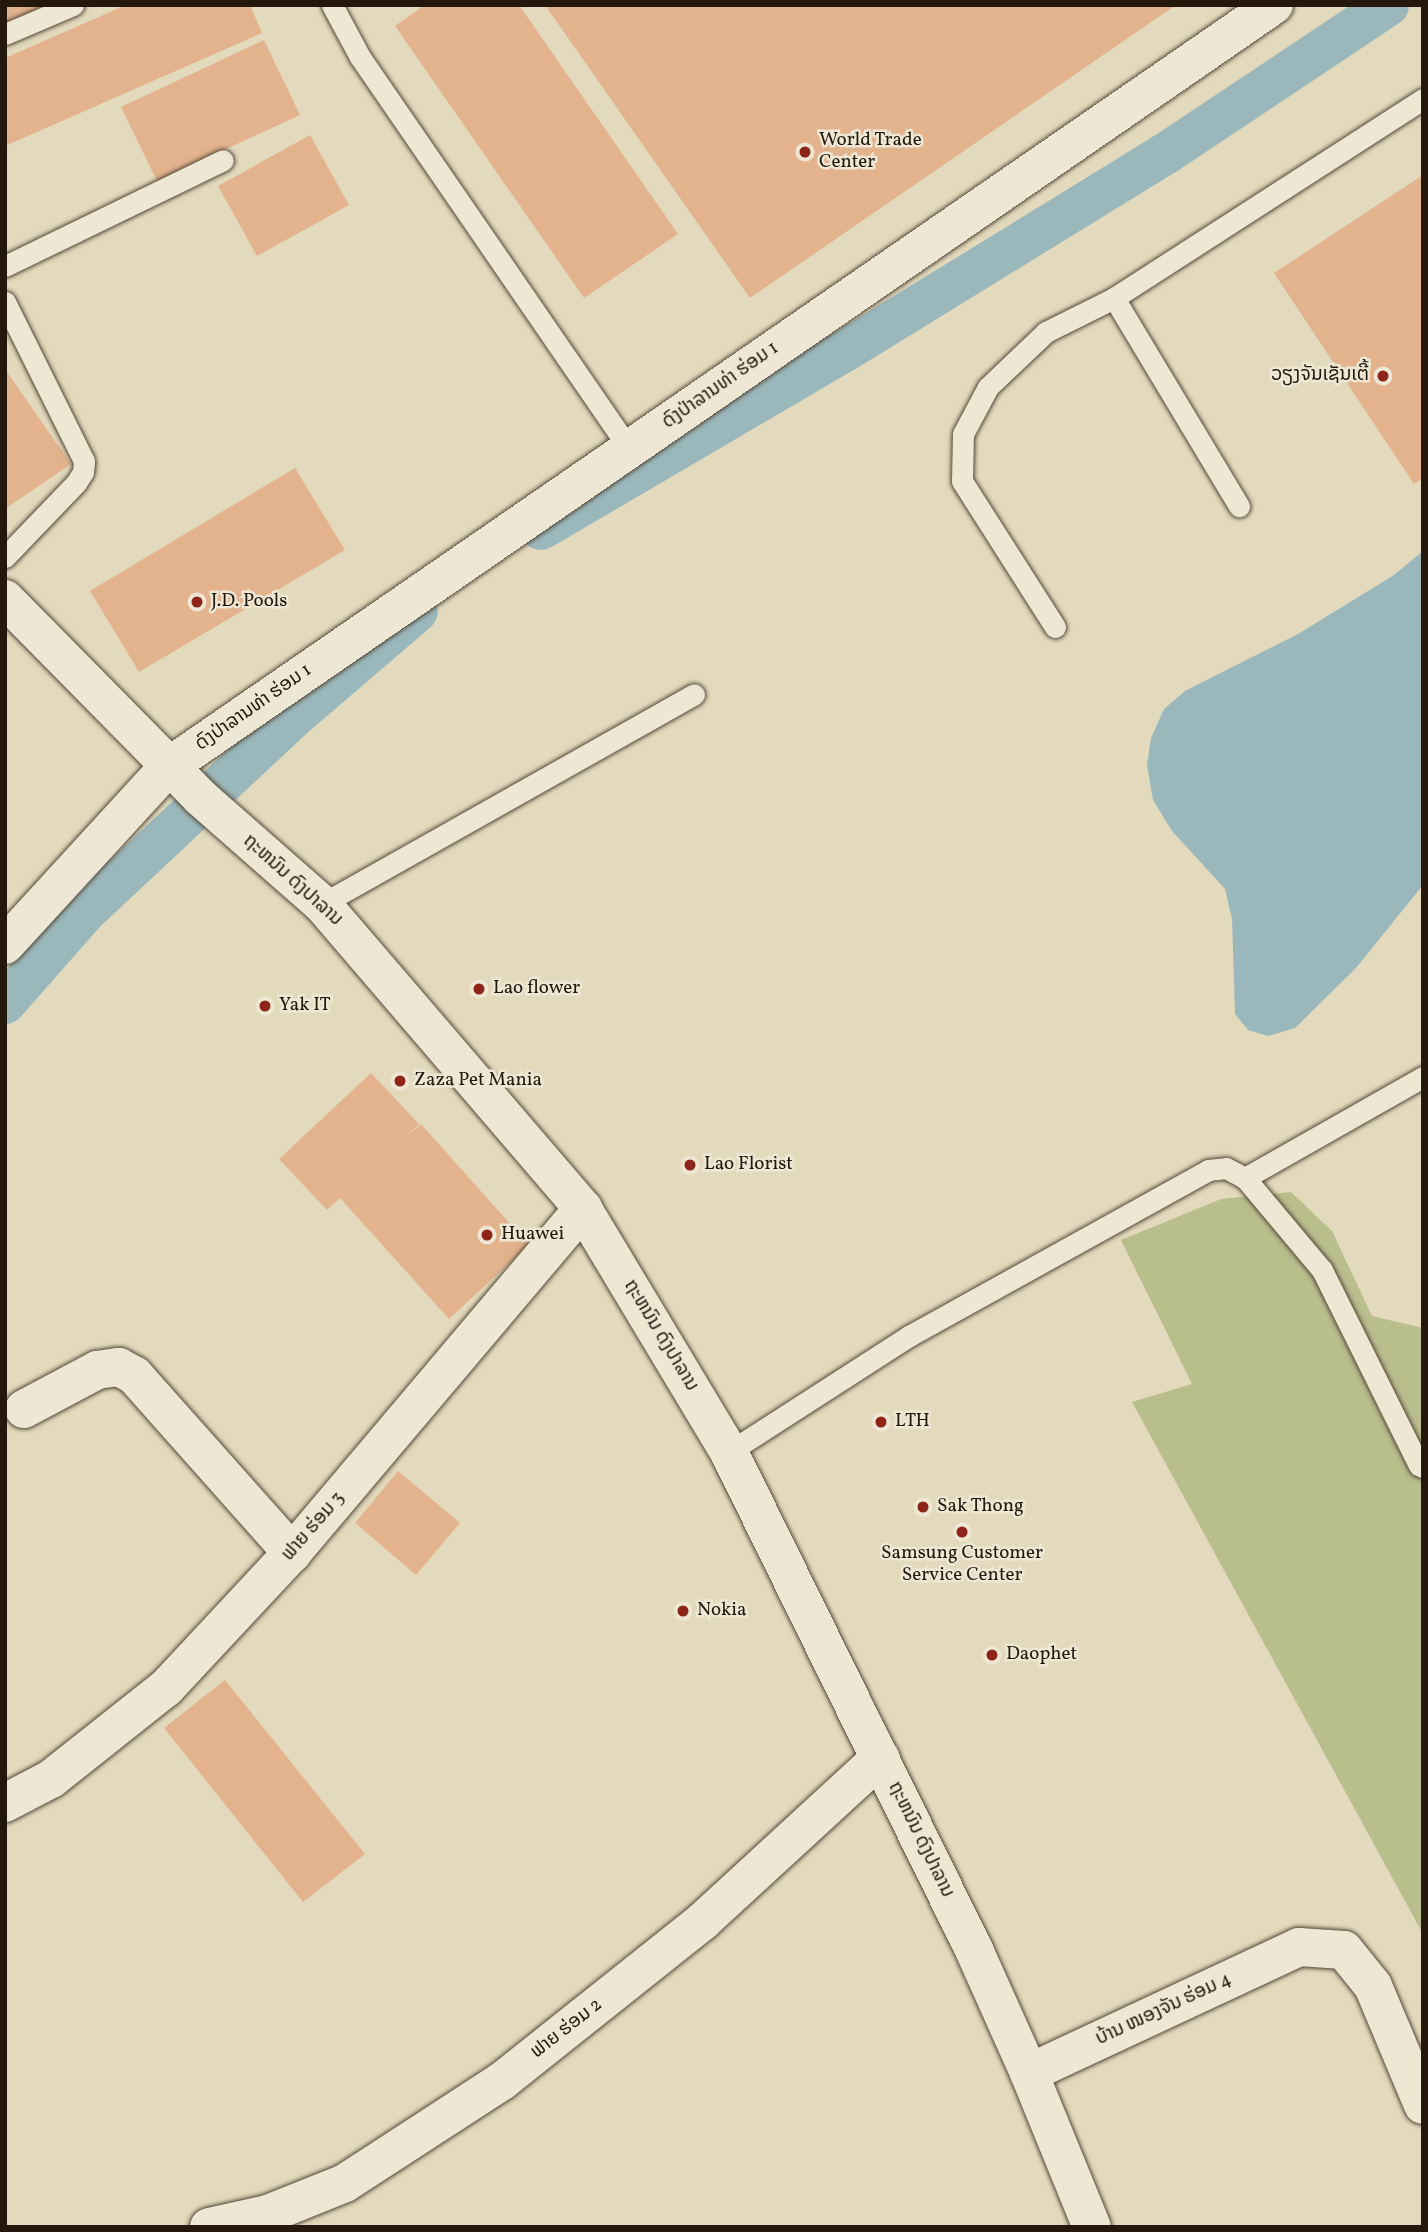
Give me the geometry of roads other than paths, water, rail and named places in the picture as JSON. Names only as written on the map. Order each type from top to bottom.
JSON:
[{"type":"street","name":"ດົງປ່າລານທ່າ ຮ່ອມ 1","points":[[5,945],[168,767],[1274,5]]},
{"type":"street","name":"ຖະຫນົນ ດົງປາລານ","points":[[5,599],[168,767],[247,841],[322,904],[583,1209],[729,1452],[975,1952],[1030,2073],[1092,2227]]},
{"type":"street","name":"ຟາຍ ຮ່ອມ 3","points":[[5,1803],[51,1779],[166,1688],[292,1553],[583,1209]]},
{"type":"street","points":[[24,1409],[97,1370],[119,1367],[135,1376],[292,1553]]},
{"type":"street","name":"ຟາຍ ຮ່ອມ 2","points":[[209,2227],[268,2214],[345,2183],[502,2081],[704,1921],[880,1758]]},
{"type":"street","name":"ບ້ານ ໜອງຈັນ ຮ່ອມ 4","points":[[1030,2073],[1299,1947],[1344,1950],[1373,1986],[1423,2105]]},
{"type":"lane","points":[[5,34],[74,5]]},
{"type":"lane","points":[[332,5],[360,57],[629,449]]},
{"type":"lane","points":[[1055,627],[962,481],[963,434],[988,387],[1046,332],[1114,298],[1423,99]]},
{"type":"lane","points":[[5,266],[223,160]]},
{"type":"lane","points":[[1114,298],[1239,506]]},
{"type":"lane","points":[[5,302],[85,461],[76,483],[5,557]]},
{"type":"lane","points":[[322,904],[694,694]]},
{"type":"lane","points":[[1245,1178],[1423,1077]]},
{"type":"lane","points":[[729,1452],[909,1336],[1208,1170],[1226,1168],[1245,1178],[1322,1270],[1419,1465],[1423,1467]]},
{"type":"water","points":[[1423,551],[1423,885],[1356,968],[1295,1028],[1268,1036],[1248,1030],[1235,1014],[1232,919],[1225,889],[1172,831],[1153,800],[1147,765],[1151,738],[1164,709],[1185,691],[1298,634],[1394,575]]},
{"type":"waterway","points":[[541,529],[843,352],[1165,154],[1388,5]]},
{"type":"waterway","points":[[5,1003],[84,913],[290,720],[417,611]]},
{"type":"place","name":"World Trade Center","points":[[805,152]]},
{"type":"place","name":"ວຽງຈັນເຊັນເຕີ້","points":[[1383,376]]},
{"type":"place","name":"J.D. Pools","points":[[197,602]]},
{"type":"place","name":"Lao flower","points":[[479,989]]},
{"type":"place","name":"Yak IT","points":[[265,1006]]},
{"type":"place","name":"Zaza Pet Mania","points":[[400,1081]]},
{"type":"place","name":"Lao Florist","points":[[690,1165]]},
{"type":"place","name":"Huawei","points":[[487,1235]]},
{"type":"place","name":"LTH","points":[[881,1422]]},
{"type":"place","name":"Sak Thong","points":[[923,1507]]},
{"type":"place","name":"Samsung Customer Service Center","points":[[962,1532]]},
{"type":"place","name":"Nokia","points":[[683,1611]]},
{"type":"place","name":"Daophet","points":[[992,1655]]}]
